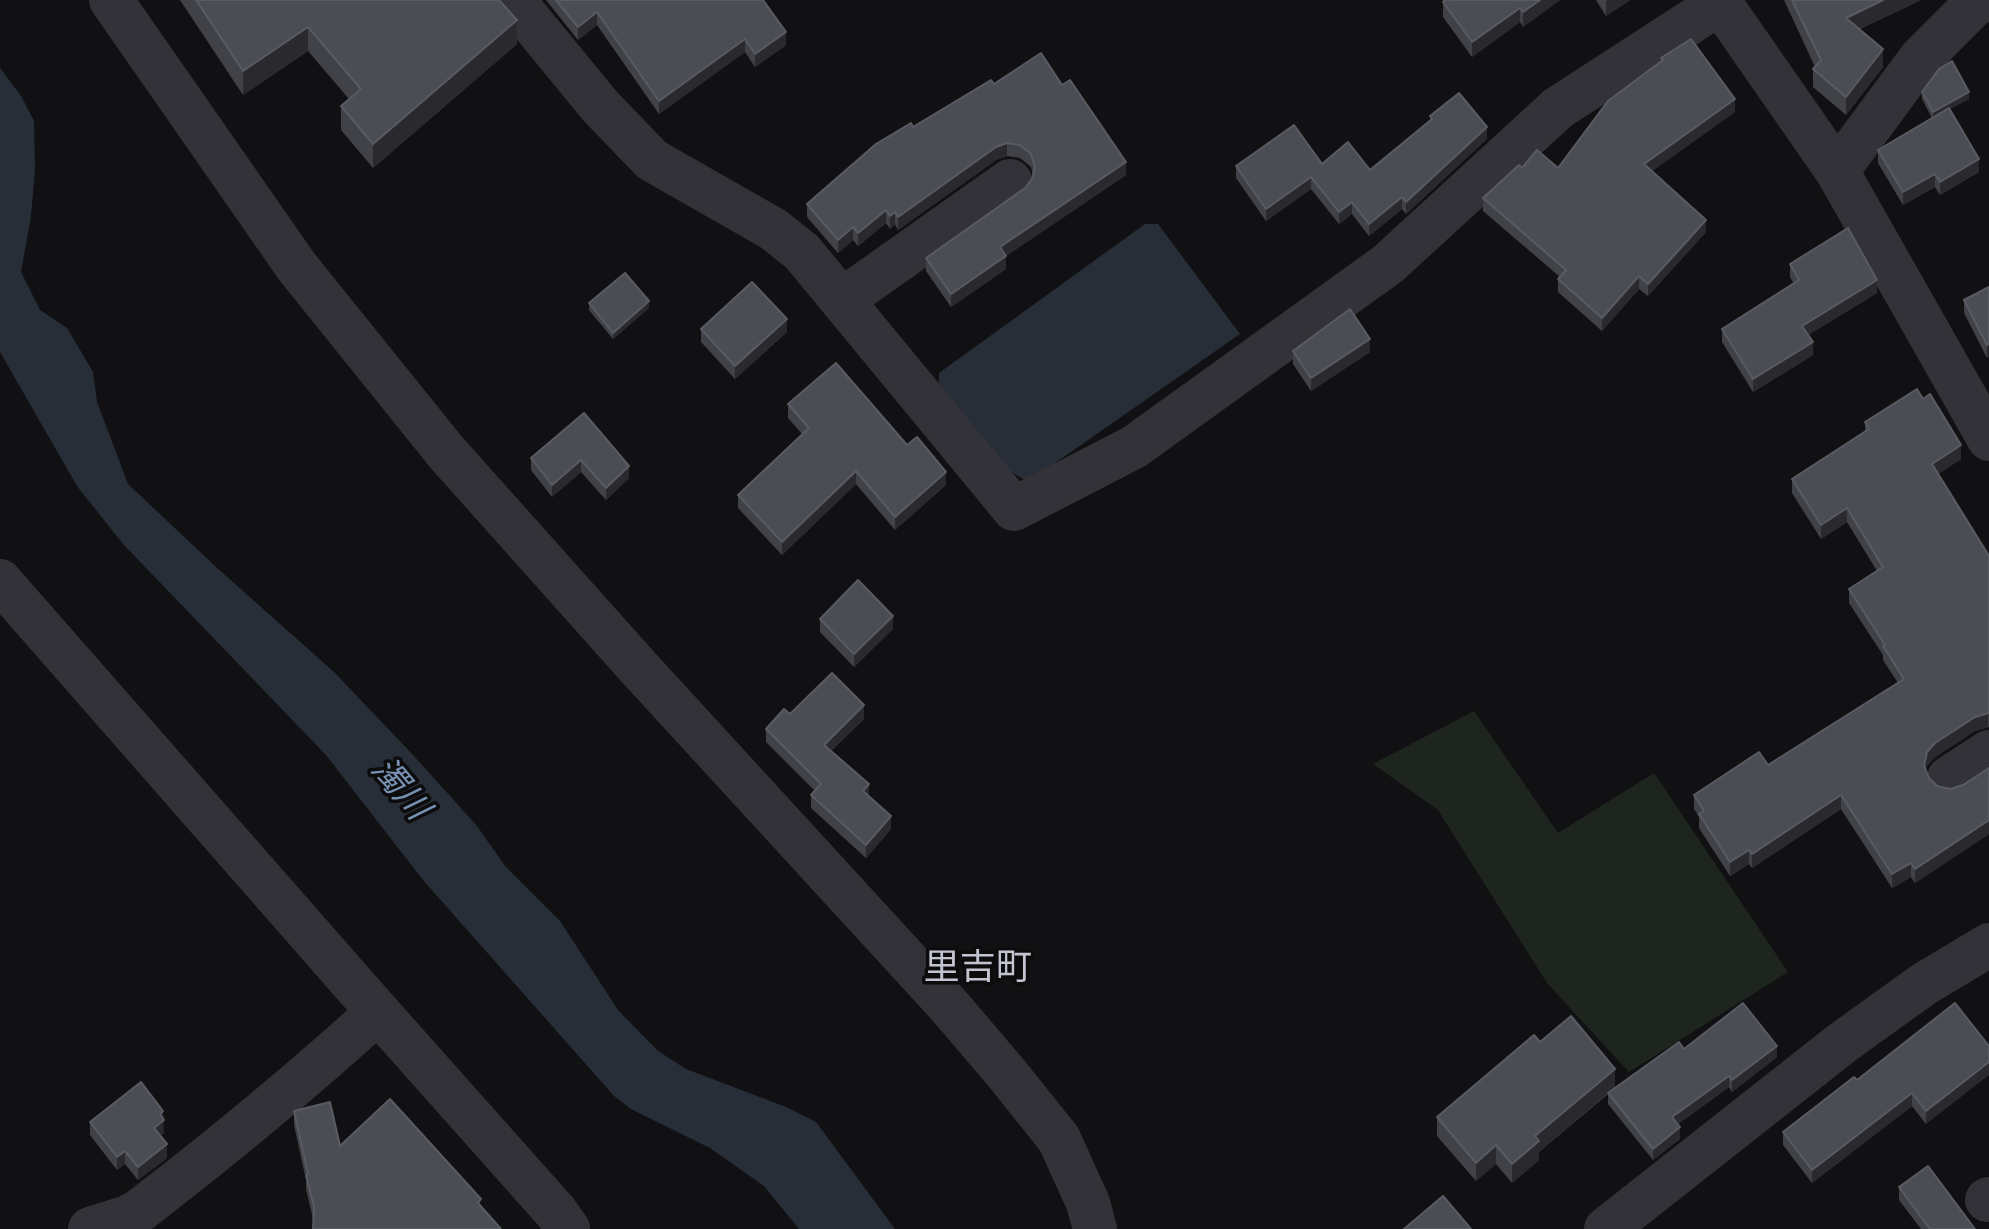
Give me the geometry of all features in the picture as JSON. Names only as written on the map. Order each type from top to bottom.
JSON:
[{"type":"street","points":[[111,0],[297,267],[446,452],[628,656],[950,1007],[1007,1074],[1059,1139],[1088,1203],[1095,1229]]},
{"type":"street","points":[[513,0],[600,106],[652,160],[773,229],[802,252],[1014,509],[1134,447],[1388,264],[1558,108],[1719,2],[1837,171],[1989,439]]},
{"type":"street","points":[[1837,171],[1920,59],[1973,6],[1984,0]]},
{"type":"street","points":[[842,300],[1010,181]]},
{"type":"street","points":[[0,581],[568,1229]]},
{"type":"street","points":[[1949,778],[1989,752]]},
{"type":"street","points":[[1606,1229],[1842,1043],[1924,984],[1989,945]]},
{"type":"street","points":[[90,1229],[139,1211],[219,1150],[378,1012]]},
{"type":"shaded area","points":[[1474,711],[1558,833],[1654,773],[1788,972],[1629,1072],[1547,983],[1438,810],[1373,764]]},
{"type":"water","name":"濁川","points":[[0,68],[21,96],[34,121],[35,169],[31,216],[21,272],[40,310],[67,328],[93,372],[97,402],[128,484],[334,672],[414,756],[477,826],[505,866],[560,921],[618,1010],[658,1051],[686,1069],[786,1107],[816,1122],[895,1229],[799,1229],[764,1186],[710,1148],[631,1109],[614,1096],[423,880],[326,755],[123,544],[77,486],[0,352]]},
{"type":"water","points":[[1145,224],[1158,224],[1240,334],[1028,482],[1008,470],[939,390],[939,373]]},
{"type":"building","points":[[196,0],[499,0],[517,20],[373,144],[341,106],[361,89],[308,27],[243,71]]},
{"type":"building","points":[[556,0],[763,0],[786,32],[755,54],[745,39],[659,101],[597,12],[578,27]]},
{"type":"building","points":[[1540,0],[1523,12],[1520,8],[1472,42],[1443,2]]},
{"type":"building","points":[[1792,0],[1883,0],[1846,18],[1883,49],[1846,97],[1813,69],[1821,60]]},
{"type":"building","points":[[1691,39],[1735,99],[1644,164],[1706,220],[1648,284],[1639,276],[1602,318],[1558,279],[1566,270],[1483,198],[1519,165],[1522,168],[1537,150],[1558,168],[1608,101],[1663,60],[1661,58]]},
{"type":"building","points":[[1041,53],[1062,85],[1070,80],[1126,162],[1000,247],[1006,256],[951,294],[926,258],[1025,188],[1032,179],[1035,167],[1031,154],[1020,145],[1007,143],[996,147],[898,217],[895,212],[890,216],[886,210],[858,233],[853,227],[838,240],[807,204],[876,144],[911,123],[913,127],[991,80],[994,84]]},
{"type":"building","points":[[1952,61],[1969,92],[1933,112],[1922,92],[1939,69]]},
{"type":"building","points":[[1459,93],[1487,127],[1406,202],[1402,197],[1369,224],[1352,202],[1339,212],[1311,177],[1266,209],[1236,166],[1294,125],[1322,164],[1348,142],[1370,170]]},
{"type":"building","points":[[1949,108],[1979,159],[1940,182],[1935,174],[1903,192],[1878,150]]},
{"type":"building","points":[[1848,228],[1877,280],[1802,326],[1813,342],[1753,379],[1722,329],[1799,280],[1790,264]]},
{"type":"building","points":[[625,273],[649,301],[613,333],[589,303]]},
{"type":"building","points":[[752,282],[787,319],[735,366],[701,329]]},
{"type":"building","points":[[1989,287],[1989,344],[1987,345],[1964,300]]},
{"type":"building","points":[[1350,309],[1370,339],[1311,378],[1293,351]]},
{"type":"building","points":[[836,363],[907,445],[917,437],[946,472],[895,517],[856,471],[782,542],[738,495],[809,428],[788,404]]},
{"type":"building","points":[[1917,389],[1923,399],[1930,394],[1961,445],[1932,464],[1989,556],[1989,713],[1975,717],[1935,743],[1927,752],[1924,766],[1937,786],[1950,789],[1963,785],[1989,768],[1989,820],[1915,869],[1911,863],[1892,874],[1841,795],[1752,854],[1749,850],[1730,862],[1699,814],[1704,811],[1694,795],[1759,752],[1768,765],[1904,679],[1849,589],[1883,567],[1847,508],[1821,525],[1792,479],[1869,429],[1865,422]]},
{"type":"building","points":[[584,413],[629,466],[606,488],[581,460],[552,485],[531,458]]},
{"type":"building","points":[[858,580],[893,616],[854,654],[820,619]]},
{"type":"building","points":[[832,673],[864,705],[824,745],[869,784],[863,791],[891,816],[866,845],[811,795],[821,784],[766,729],[784,709],[790,714]]},
{"type":"building","points":[[1743,1003],[1777,1046],[1732,1080],[1729,1076],[1672,1117],[1680,1127],[1653,1149],[1608,1093],[1679,1042],[1684,1049]]},
{"type":"building","points":[[1955,1003],[1989,1046],[1989,1062],[1926,1111],[1912,1093],[1812,1170],[1783,1132],[1854,1077],[1857,1080]]},
{"type":"building","points":[[1571,1016],[1615,1069],[1535,1136],[1539,1141],[1512,1164],[1496,1145],[1476,1163],[1437,1117],[1534,1035],[1540,1042]]},
{"type":"building","points":[[141,1082],[163,1111],[160,1114],[164,1120],[154,1128],[167,1144],[138,1167],[125,1151],[117,1157],[90,1122]]},
{"type":"building","points":[[390,1099],[481,1199],[478,1203],[501,1229],[313,1229],[314,1207],[294,1111],[330,1102],[340,1146]]},
{"type":"building","points":[[1928,1166],[1975,1229],[1930,1229],[1899,1187]]},
{"type":"building","points":[[1443,1196],[1471,1229],[1404,1229]]},
{"type":"district","name":"里吉町","points":[[978,968]]}]
